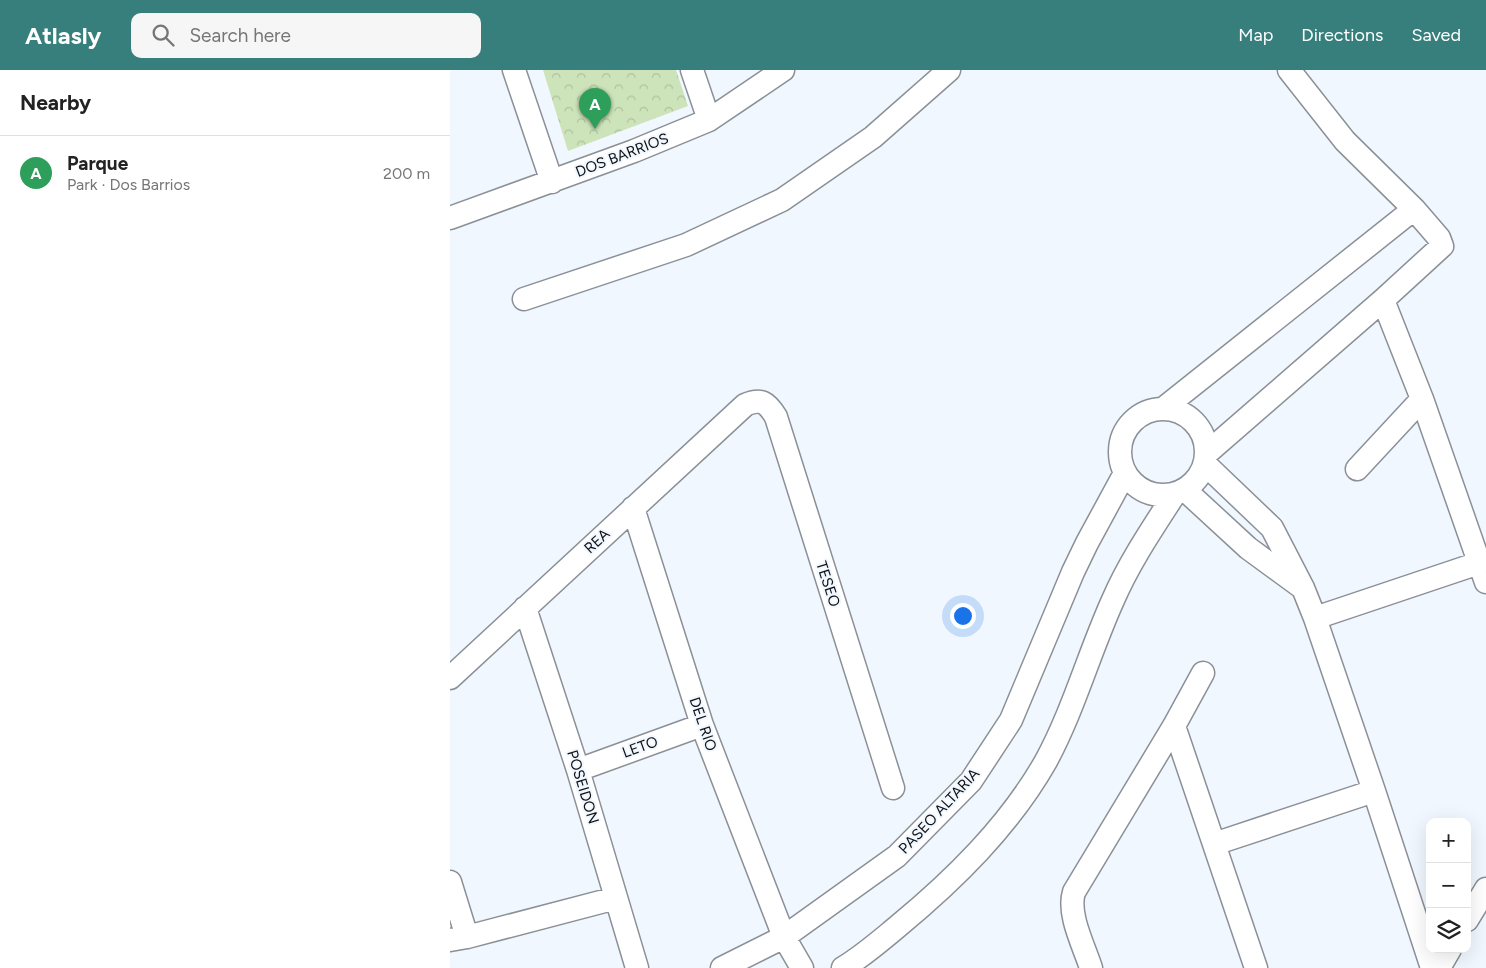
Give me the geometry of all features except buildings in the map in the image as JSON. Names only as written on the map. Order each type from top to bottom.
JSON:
[{"type":"street","points":[[514,70],[552,182]]},
{"type":"street","points":[[692,70],[709,120]]},
{"type":"street","name":"DOS BARRIOS","points":[[450,218],[634,152],[709,120],[783,70]]},
{"type":"street","points":[[524,299],[686,245],[782,200],[874,137],[949,70]]},
{"type":"street","points":[[1206,459],[1442,246],[1439,238],[1414,209],[1346,141],[1289,70]]},
{"type":"street","points":[[1164,408],[1414,209]]},
{"type":"street","points":[[1315,618],[1483,572],[1422,399],[1383,300]]},
{"type":"street","points":[[1357,468],[1422,399]]},
{"type":"street","name":"TESEO","points":[[745,405],[753,402],[763,402],[769,406],[776,417],[893,788]]},
{"type":"street","name":"REA","points":[[450,678],[745,405]]},
{"type":"street","points":[[1164,408],[1175,410],[1195,422],[1205,442],[1206,459],[1201,475],[1194,484],[1179,493],[1163,496],[1141,490],[1132,483],[1125,474],[1120,452],[1126,430],[1133,421],[1142,414],[1164,408]]},
{"type":"street","points":[[1206,459],[1272,528],[1302,588],[1315,618],[1432,968]]},
{"type":"street","name":"PASEO ALTARIA","points":[[722,968],[784,937],[897,856],[971,781],[1011,720],[1073,572],[1125,474]]},
{"type":"street","points":[[1179,493],[1302,588]]},
{"type":"street","points":[[843,968],[858,959],[926,903],[965,866],[1028,789],[1046,760],[1077,695],[1121,581],[1179,493]]},
{"type":"street","name":"DEL RIO","points":[[633,508],[702,725],[784,937],[802,968]]},
{"type":"street","name":"POSEIDON","points":[[525,608],[578,770],[637,968]]},
{"type":"street","points":[[1091,968],[1072,911],[1071,901],[1074,892],[1174,726],[1203,673]]},
{"type":"street","name":"LETO","points":[[578,770],[702,725]]},
{"type":"street","points":[[1174,726],[1256,968]]},
{"type":"street","points":[[1214,844],[1374,791]]},
{"type":"street","points":[[450,882],[458,939],[616,898]]},
{"type":"street","points":[[1471,913],[1486,888]]},
{"type":"street","points":[[1439,968],[1448,953]]},
{"type":"green space","points":[[543,70],[676,70],[688,106],[568,151]]},
{"type":"place","name":"Parque","points":[[595,129]]}]
